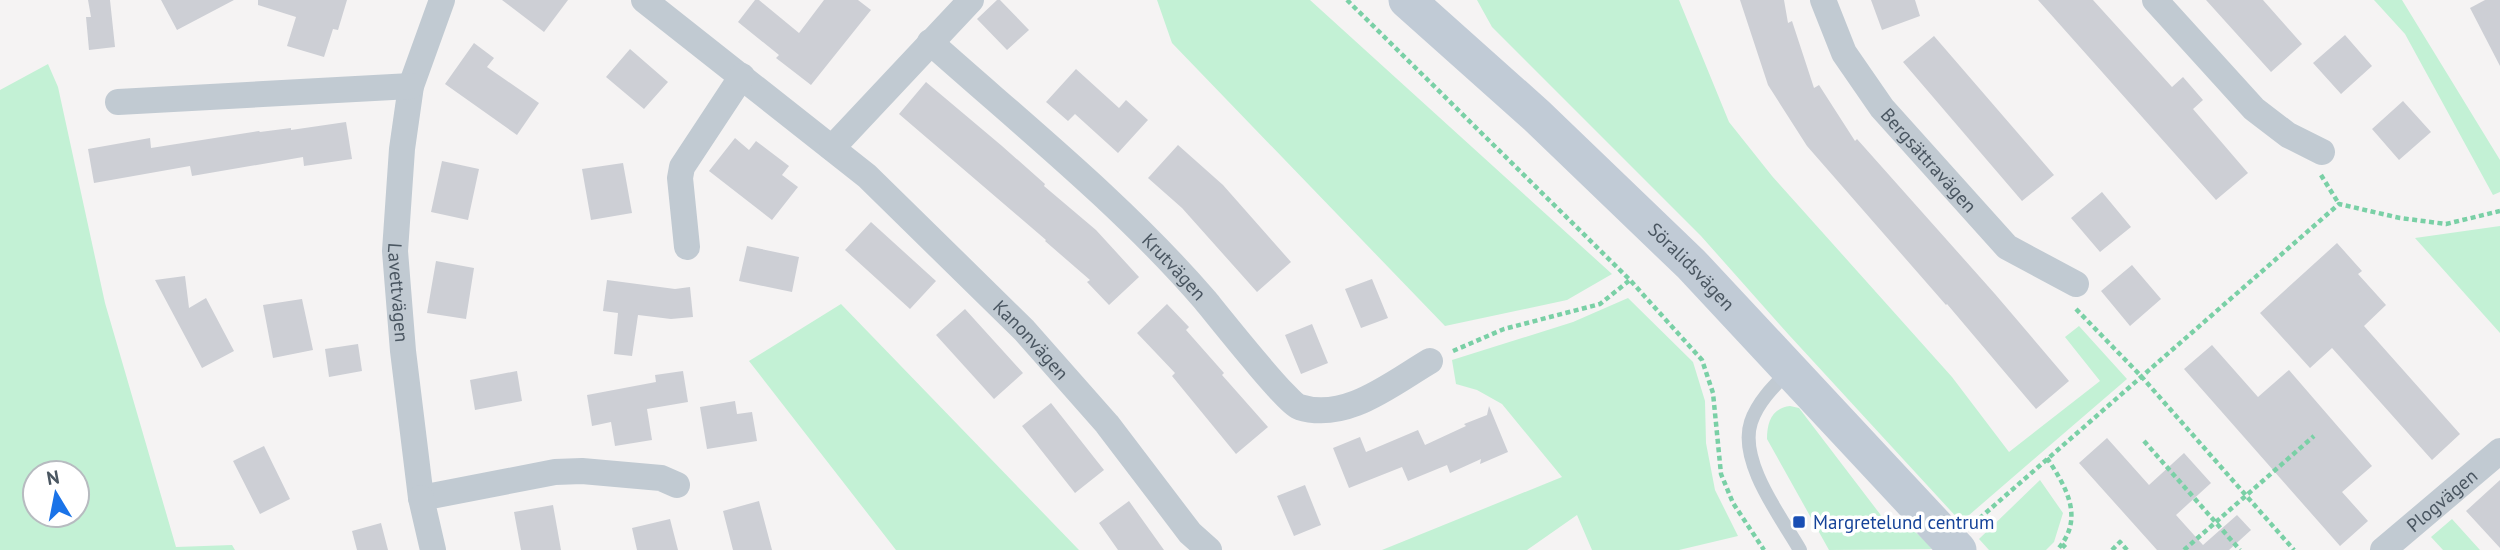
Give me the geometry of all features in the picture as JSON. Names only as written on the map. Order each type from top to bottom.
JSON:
[{"type":"street","name":"Lavettvägen","points":[[433,550],[421,498],[402,351],[395,251],[402,149],[411,86],[442,0]]},
{"type":"street","name":"Kanonvägen","points":[[644,0],[867,176],[1024,330],[1107,424],[1190,533],[1209,550]]},
{"type":"street","points":[[832,148],[971,0]]},
{"type":"street","name":"Söralidsvägen","points":[[1407,0],[1537,116],[1691,264],[1791,369],[1882,471],[1961,541]]},
{"type":"street","name":"Bergsättravägen","points":[[1823,0],[1844,53],[1891,118],[2007,247],[2076,284]]},
{"type":"street","points":[[2155,0],[2253,109],[2288,135],[2322,152]]},
{"type":"street","name":"Krutvägen","points":[[930,42],[1106,199],[1183,275],[1295,406],[1329,412],[1363,400],[1430,361]]},
{"type":"street","points":[[687,247],[680,178],[682,167],[742,76]]},
{"type":"street","points":[[118,102],[411,86]]},
{"type":"street","name":"Plogvägen","points":[[2383,550],[2500,451]]},
{"type":"street","points":[[421,498],[555,472],[582,471],[661,478],[677,485]]},
{"type":"lane","points":[[1791,369],[1761,402],[1752,419],[1748,442],[1759,478],[1800,550]]},
{"type":"path","points":[[1348,0],[1630,280],[1702,360],[1713,393],[1721,474],[1733,503],[1764,550]]},
{"type":"path","points":[[1961,541],[2047,458],[2339,204],[2400,218],[2446,223],[2500,211]]},
{"type":"path","points":[[1430,361],[1504,329],[1600,304],[1630,280]]},
{"type":"path","points":[[2076,284],[2073,306],[2141,376],[2294,550]]},
{"type":"path","points":[[2184,550],[2314,436]]},
{"type":"path","points":[[2144,441],[2240,550]]},
{"type":"path","points":[[2047,458],[2070,502],[2073,519],[2068,536],[2057,550]]},
{"type":"path","points":[[2112,550],[2120,542],[2127,550]]},
{"type":"path","points":[[2062,544],[2068,550]]},
{"type":"green space","points":[[1157,0],[1310,0],[1612,274],[1567,300],[1445,326],[1172,43]]},
{"type":"green space","points":[[1477,0],[1679,0],[1729,122],[1772,176],[1952,377],[2009,452],[2100,381],[2065,337],[2079,326],[2127,379],[1961,522],[1701,236],[1492,27]]},
{"type":"green space","points":[[2374,0],[2402,0],[2500,160],[2500,192],[2493,195],[2405,34]]},
{"type":"green space","points":[[48,64],[58,87],[105,303],[176,547],[232,545],[235,550],[0,550],[0,90]]},
{"type":"green space","points":[[2500,226],[2500,333],[2415,238]]},
{"type":"green space","points":[[1628,298],[1693,362],[1705,401],[1706,443],[1715,490],[1738,536],[1679,550],[1592,550],[1577,515],[1527,550],[1382,550],[1562,477],[1502,404],[1477,390],[1456,384],[1452,360],[1573,322]]},
{"type":"green space","points":[[841,304],[1079,550],[896,550],[749,361]]},
{"type":"green space","points":[[1790,406],[1799,408],[1883,518],[1910,529],[1922,537],[1932,549],[1829,550],[1767,439],[1772,417],[1779,410]]},
{"type":"green space","points":[[2040,480],[2063,513],[2054,542],[2046,550],[1989,550],[1979,539]]},
{"type":"green space","points":[[2452,519],[2480,550],[2443,550],[2431,537]]},
{"type":"building","points":[[88,0],[110,0],[115,47],[89,50],[86,17],[91,17]]},
{"type":"building","points":[[161,0],[234,0],[177,30]]},
{"type":"building","points":[[258,0],[347,0],[338,30],[333,29],[324,57],[287,46],[296,17],[258,5]]},
{"type":"building","points":[[502,0],[568,0],[544,32]]},
{"type":"building","points":[[755,0],[759,0],[799,33],[824,0],[858,0],[871,10],[811,85],[776,58],[779,55],[738,22]]},
{"type":"building","points":[[997,0],[1029,30],[1007,50],[977,19]]},
{"type":"building","points":[[1740,0],[1784,0],[1788,23],[1792,21],[1814,88],[1819,85],[1855,141],[1857,139],[2069,381],[2036,409],[1807,146],[1768,85]]},
{"type":"building","points":[[1871,0],[1915,0],[1920,16],[1882,30]]},
{"type":"building","points":[[2038,0],[2093,0],[2172,87],[2183,77],[2203,100],[2193,109],[2248,173],[2216,200]]},
{"type":"building","points":[[2206,0],[2263,0],[2302,44],[2271,72]]},
{"type":"building","points":[[2485,0],[2500,0],[2500,66],[2470,8]]},
{"type":"building","points":[[2345,35],[2372,66],[2341,94],[2313,63]]},
{"type":"building","points":[[1934,36],[2054,175],[2022,201],[1903,62]]},
{"type":"building","points":[[474,43],[494,58],[487,67],[539,103],[517,135],[445,84]]},
{"type":"building","points":[[630,49],[668,82],[644,109],[606,77]]},
{"type":"building","points":[[1076,69],[1119,108],[1126,100],[1148,120],[1118,153],[1075,114],[1068,121],[1046,102]]},
{"type":"building","points":[[926,82],[1096,230],[1139,277],[1109,305],[1087,282],[1090,280],[899,114]]},
{"type":"building","points":[[2403,101],[2431,132],[2399,160],[2372,129]]},
{"type":"building","points":[[346,122],[352,159],[304,166],[303,157],[192,176],[190,166],[94,183],[88,149],[150,138],[151,148],[259,131],[291,130]]},
{"type":"building","points":[[735,138],[749,150],[756,141],[789,166],[782,175],[798,187],[772,220],[709,171]]},
{"type":"building","points":[[1178,145],[1223,185],[1291,262],[1257,292],[1182,208],[1148,178]]},
{"type":"building","points":[[442,161],[479,169],[468,220],[431,212]]},
{"type":"building","points":[[623,163],[632,213],[591,220],[582,169]]},
{"type":"building","points":[[2102,192],[2131,227],[2100,252],[2071,218]]},
{"type":"building","points":[[871,222],[936,281],[910,309],[845,250]]},
{"type":"building","points":[[2337,243],[2362,271],[2358,274],[2386,305],[2364,326],[2460,434],[2432,460],[2332,348],[2310,368],[2260,313]]},
{"type":"building","points":[[747,246],[799,257],[792,292],[739,281]]},
{"type":"building","points":[[436,261],[474,268],[466,319],[427,313]]},
{"type":"building","points":[[2132,265],[2161,299],[2130,326],[2101,291]]},
{"type":"building","points":[[185,276],[189,308],[206,298],[234,351],[202,368],[155,280]]},
{"type":"building","points":[[1372,279],[1388,318],[1361,328],[1345,289]]},
{"type":"building","points":[[607,280],[675,289],[690,287],[693,317],[671,319],[638,315],[632,356],[614,354],[618,313],[603,311]]},
{"type":"building","points":[[302,299],[313,350],[273,358],[263,305]]},
{"type":"building","points":[[1167,304],[1189,327],[1186,330],[1224,373],[1222,375],[1268,427],[1236,454],[1172,376],[1175,373],[1137,333]]},
{"type":"building","points":[[965,309],[1023,373],[994,399],[936,335]]},
{"type":"building","points":[[1312,324],[1328,363],[1301,374],[1285,335]]},
{"type":"building","points":[[358,344],[362,371],[329,377],[325,349]]},
{"type":"building","points":[[2212,345],[2258,397],[2289,370],[2372,466],[2342,492],[2368,521],[2340,546],[2184,369]]},
{"type":"building","points":[[517,371],[522,401],[475,410],[470,380]]},
{"type":"building","points":[[683,371],[688,402],[647,409],[652,440],[615,446],[611,422],[592,426],[587,395],[656,382],[655,375]]},
{"type":"building","points":[[735,401],[737,414],[752,412],[757,441],[707,449],[700,407]]},
{"type":"building","points":[[1051,403],[1104,470],[1075,493],[1022,426]]},
{"type":"building","points":[[1489,406],[1508,452],[1480,464],[1481,459],[1450,473],[1447,465],[1408,481],[1402,467],[1349,488],[1333,448],[1360,437],[1366,452],[1418,430],[1425,445],[1487,415]]},
{"type":"building","points":[[2107,438],[2149,485],[2184,453],[2211,483],[2176,515],[2203,545],[2237,515],[2251,530],[2229,550],[2157,550],[2079,463]]},
{"type":"building","points":[[264,446],[290,499],[260,514],[233,461]]},
{"type":"building","points":[[2500,480],[2500,548],[2466,511]]},
{"type":"building","points":[[1305,485],[1321,525],[1294,536],[1277,496]]},
{"type":"building","points":[[759,501],[772,550],[733,550],[723,511]]},
{"type":"building","points":[[1129,501],[1164,550],[1118,550],[1099,523]]},
{"type":"building","points":[[553,505],[561,550],[521,550],[514,512]]},
{"type":"building","points":[[670,519],[678,550],[637,550],[632,528]]},
{"type":"building","points":[[381,523],[388,550],[357,550],[352,531]]},
{"type":"place","name":"Margretelund centrum","points":[[1799,522]]}]
